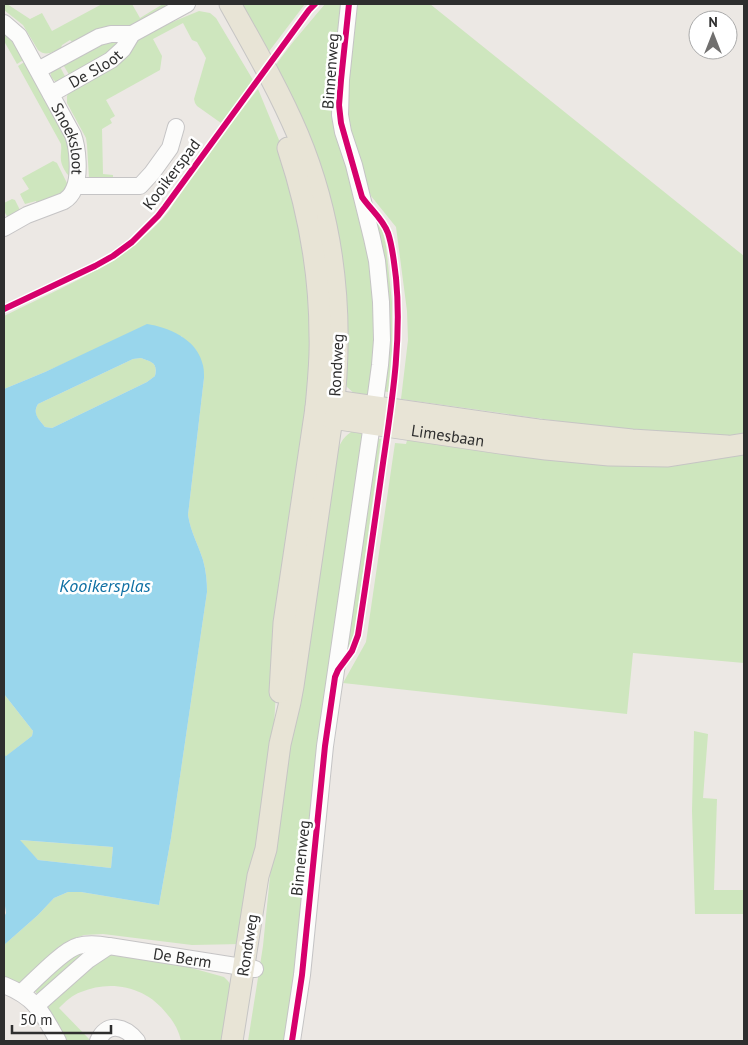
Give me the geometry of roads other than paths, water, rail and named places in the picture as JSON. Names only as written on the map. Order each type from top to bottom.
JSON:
[{"type":"main road","name":"Rondweg","points":[[215,4],[272,108],[288,148],[300,187],[311,240],[319,296],[320,350],[327,409]]},
{"type":"main road","name":"Rondweg","points":[[230,4],[283,102],[314,179],[329,242],[336,284],[338,348],[327,409],[290,702],[280,744],[266,849],[258,876],[244,1041]]},
{"type":"main road","name":"Limesbaan","points":[[327,409],[387,417],[537,448],[609,455],[668,456],[735,445]]},
{"type":"main road","name":"Rondweg","points":[[232,1041],[249,968]]},
{"type":"street","name":"De Sloot","points":[[38,70],[99,37],[111,34],[132,34],[187,4]]},
{"type":"street","name":"Binnenweg","points":[[292,1041],[302,975],[325,746],[387,417],[380,365],[382,340],[379,280],[372,238],[354,165],[341,123],[339,105],[349,4]]},
{"type":"street","name":"Snoeksloot","points":[[4,23],[18,36],[73,135],[77,147],[77,178],[72,194],[64,201],[27,215],[4,228]]},
{"type":"street","name":"De Sloot","points":[[51,94],[111,60],[123,48],[132,34]]},
{"type":"street","points":[[76,186],[140,186],[170,148],[176,128]]},
{"type":"street","name":"De Berm","points":[[29,999],[70,949],[88,944],[249,968]]},
{"type":"street","points":[[4,985],[29,999],[46,1019],[58,1041]]},
{"type":"street","points":[[98,1041],[100,1036],[110,1028],[128,1032],[137,1041]]},
{"type":"water","name":"Kooikersplas","points":[[147,324],[172,331],[194,347],[203,364],[204,378],[188,515],[204,564],[207,592],[171,838],[159,905],[81,892],[68,892],[54,898],[4,945],[4,917],[6,913],[4,903],[4,755],[6,756],[32,736],[33,731],[4,694],[4,389]],"holes":[[[141,358],[151,362],[156,368],[155,376],[147,382],[52,428],[45,427],[37,416],[36,408],[38,404],[133,359]],[[20,840],[113,847],[111,868],[38,860]]]}]
